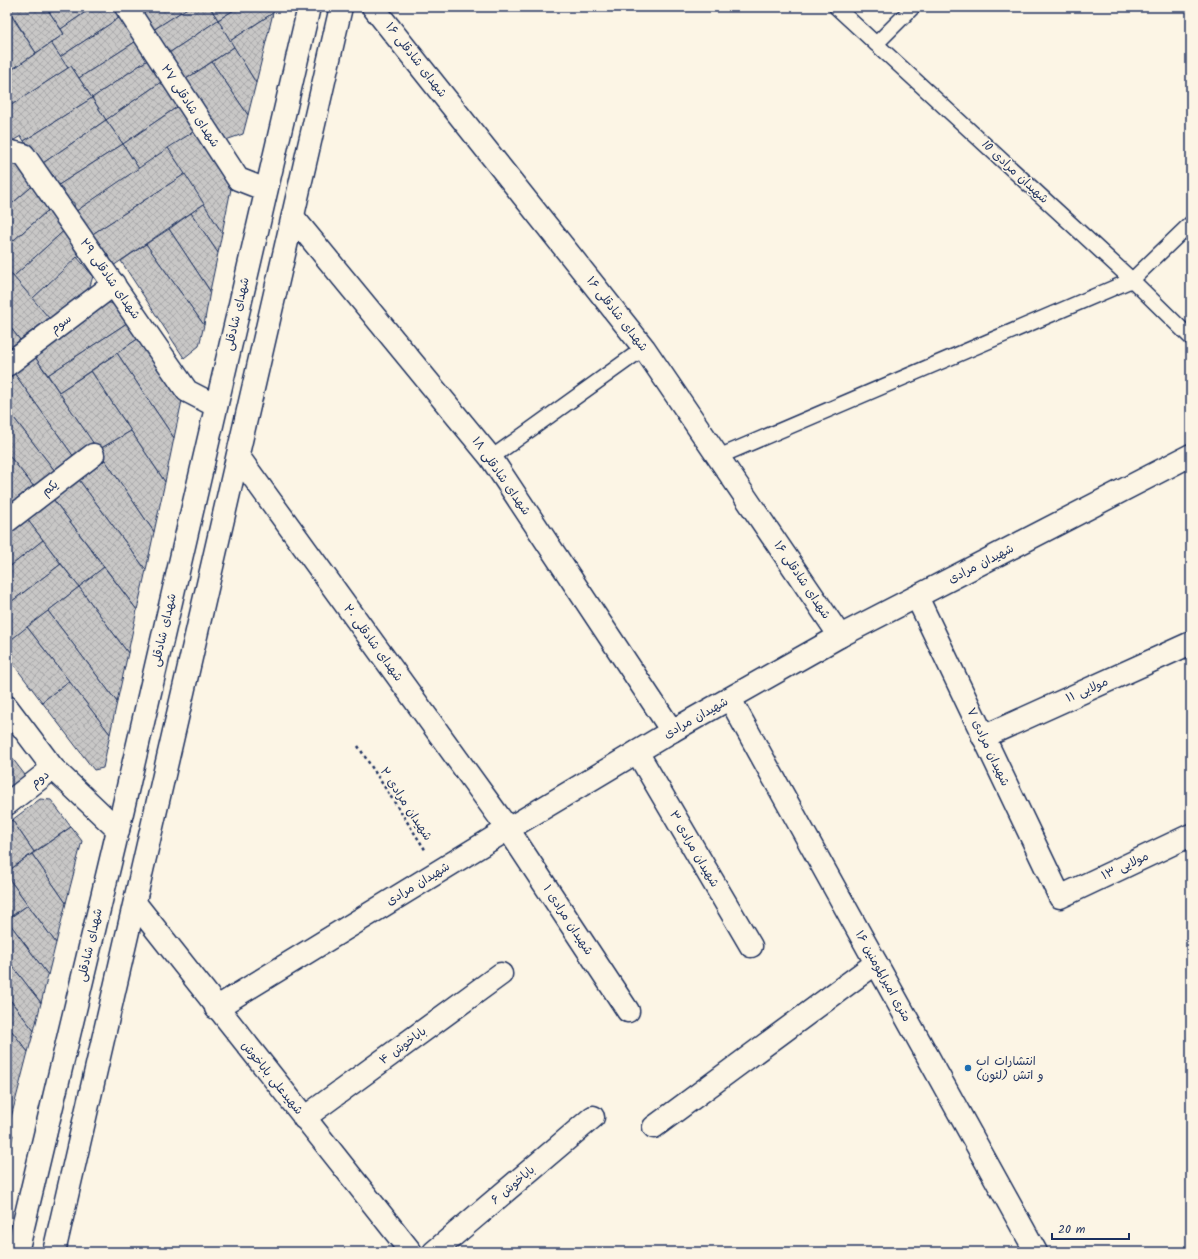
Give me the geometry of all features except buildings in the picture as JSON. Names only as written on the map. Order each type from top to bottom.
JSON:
[{"type":"street","name":"شهدای شادقلی ۲۷","points":[[126,7],[238,179],[266,190]]},
{"type":"street","name":"شهدای شادقلی","points":[[15,1242],[118,830],[309,7]]},
{"type":"street","points":[[54,1252],[342,7]]},
{"type":"street","name":"شهدای شادقلی ۱۶","points":[[374,7],[644,348],[840,636]]},
{"type":"street","name":"شهدای شادقلی ۲۹","points":[[7,151],[24,155],[187,391],[216,406]]},
{"type":"street","name":"شهدای شادقلی ۱۸","points":[[293,217],[491,458],[672,731]]},
{"type":"street","name":"سوم","points":[[7,365],[114,284]]},
{"type":"street","name":"یکم","points":[[7,521],[93,455]]},
{"type":"street","name":"شهیدان مرادی","points":[[216,1008],[508,829],[672,731],[840,636],[1191,455]]},
{"type":"street","name":"شهدای شادقلی ۲۰","points":[[238,456],[508,829]]},
{"type":"street","name":"شهیدان مرادی ۷","points":[[917,597],[1060,897]]},
{"type":"street","name":"مولایی ۱۱","points":[[983,736],[1191,643]]},
{"type":"street","name":"۱۶ متری امیرالمومنین","points":[[730,699],[1036,1252]]},
{"type":"street","points":[[7,707],[53,768],[118,830]]},
{"type":"street","name":"شهیدان مرادی ۳","points":[[637,752],[751,946]]},
{"type":"street","name":"دوم","points":[[7,804],[53,768]]},
{"type":"street","name":"شهیدان مرادی ۱","points":[[508,829],[628,1011]]},
{"type":"street","name":"مولایی ۱۳","points":[[1060,897],[1191,835]]},
{"type":"street","name":"شهیدعلی باباخوش","points":[[135,903],[216,1008],[411,1252]]},
{"type":"street","points":[[654,1127],[876,963]]},
{"type":"street","name":"باباخوش ۴","points":[[304,1118],[501,974]]},
{"type":"street","name":"باباخوش ۶","points":[[434,1252],[593,1117]]},
{"type":"lane","name":"شهیدان مرادی 10","points":[[836,7],[1132,280],[1191,338]]},
{"type":"lane","points":[[876,44],[913,7]]},
{"type":"lane","points":[[718,457],[1132,280],[1191,223]]},
{"type":"lane","points":[[491,458],[644,348]]},
{"type":"path","name":"شهیدان مرادی ۲","points":[[358,746],[439,872]]},
{"type":"place","name":"انتشارات اب و اتش (لئون)","points":[[968,1068]]}]
